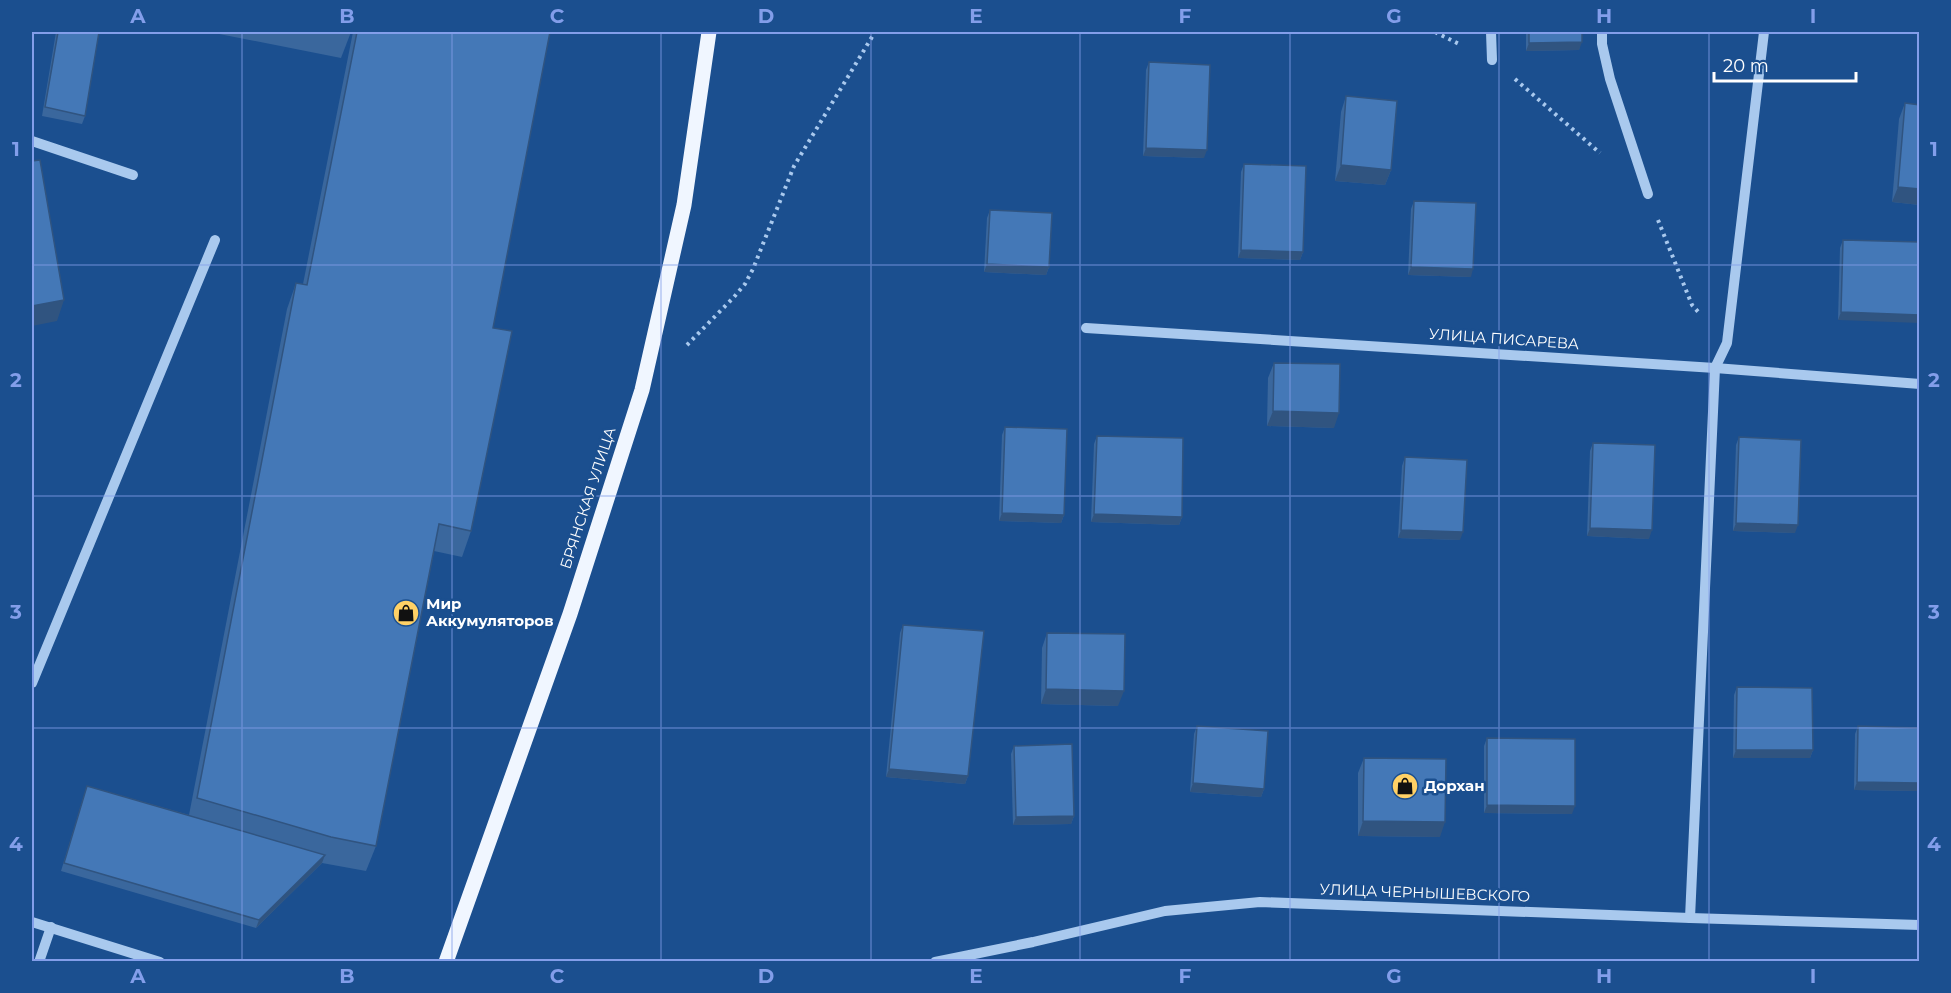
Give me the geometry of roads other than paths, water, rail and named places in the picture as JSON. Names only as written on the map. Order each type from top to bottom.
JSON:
[{"type":"main road","name":"БРЯНСКАЯ УЛИЦА","points":[[446,962],[570,614],[642,390],[684,205],[709,32]]},
{"type":"street","points":[[1491,32],[1492,60]]},
{"type":"street","points":[[1602,32],[1602,44],[1610,79],[1648,194]]},
{"type":"street","points":[[1690,918],[1715,368],[1727,343],[1764,32]]},
{"type":"street","points":[[32,141],[133,175]]},
{"type":"street","points":[[32,683],[215,240]]},
{"type":"street","name":"УЛИЦА ПИСАРЕВА","points":[[1086,328],[1715,368],[1920,384]]},
{"type":"street","name":"УЛИЦА ЧЕРНЫШЕВСКОГО","points":[[935,962],[1165,911],[1260,902],[1920,925]]},
{"type":"street","points":[[32,922],[160,962]]},
{"type":"street","points":[[39,962],[51,927]]},
{"type":"place","name":"Мир Аккумуляторов","points":[[406,613]]},
{"type":"place","name":"Дорхан","points":[[1405,786]]}]
